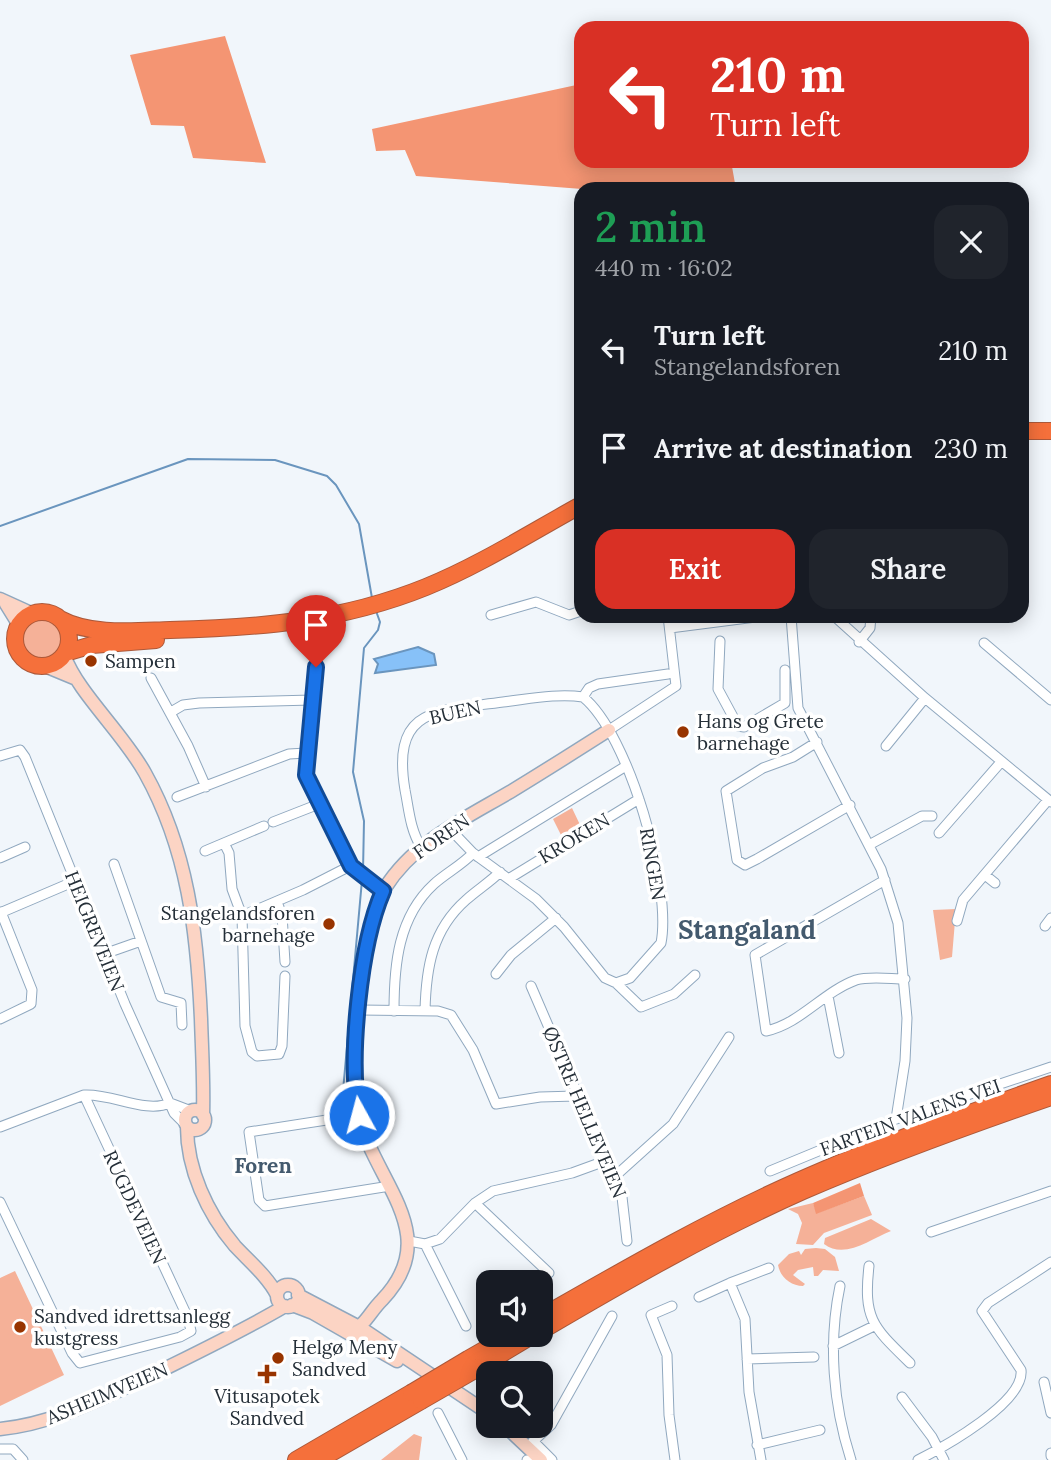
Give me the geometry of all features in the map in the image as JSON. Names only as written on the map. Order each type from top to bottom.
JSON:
[{"type":"highway","points":[[1029,431],[1051,431]]},
{"type":"highway","points":[[1029,441],[1051,441]]},
{"type":"highway","points":[[402,601],[574,509]]},
{"type":"highway","points":[[1,653],[45,666],[56,662],[65,654],[107,643],[281,635],[455,585],[574,520]]},
{"type":"highway","points":[[0,636],[33,614],[47,613],[91,628],[229,629],[353,616]]},
{"type":"highway","points":[[60,619],[68,635],[65,654]]},
{"type":"highway","points":[[18,626],[15,640],[24,659]]},
{"type":"highway","points":[[553,1310],[683,1237],[798,1181],[871,1150],[1051,1084]]},
{"type":"highway","points":[[553,1324],[689,1248],[801,1192],[877,1160],[1051,1097]]},
{"type":"highway","points":[[474,1363],[495,1347]]},
{"type":"highway","points":[[319,1460],[416,1397],[508,1347]]},
{"type":"highway","points":[[296,1460],[416,1397]]},
{"type":"main road","points":[[0,599],[33,614]]},
{"type":"main road","points":[[0,599],[17,618],[18,626]]},
{"type":"main road","points":[[65,654],[76,680],[112,723],[141,766],[160,804],[180,856],[196,931],[202,1080],[196,1112],[204,1123],[190,1126],[191,1159],[200,1189],[213,1216],[250,1261],[286,1298],[309,1303],[354,1328],[476,1405]]},
{"type":"main road","points":[[45,666],[76,680]]},
{"type":"main road","name":"FOREN","points":[[354,1328],[401,1275],[409,1241],[405,1218],[365,1136],[359,1115],[355,1081],[369,930],[383,891],[421,847],[609,730]]},
{"type":"main road","name":"ASHEIMVEIEN","points":[[0,1429],[39,1422],[76,1410],[247,1328],[286,1298]]},
{"type":"main road","points":[[516,1438],[541,1460]]},
{"type":"street","points":[[491,615],[536,602],[569,615],[574,613]]},
{"type":"street","points":[[669,623],[670,628],[709,623]]},
{"type":"street","points":[[791,623],[796,698],[802,718],[870,845],[885,880],[898,923],[905,979],[905,1060],[896,1119]]},
{"type":"street","points":[[841,623],[859,642],[1050,801],[963,900],[957,921]]},
{"type":"street","points":[[859,642],[870,628],[870,623]]},
{"type":"street","name":"FOREN","points":[[609,730],[676,686],[670,628]]},
{"type":"street","points":[[720,641],[719,694],[738,726],[744,727],[785,703],[785,670]]},
{"type":"street","points":[[984,643],[1051,700]]},
{"type":"street","points":[[316,663],[306,775],[351,866],[383,891]]},
{"type":"street","points":[[609,730],[583,698],[589,688],[598,684],[668,674]]},
{"type":"street","points":[[151,678],[171,712],[206,787]]},
{"type":"street","name":"BUEN","points":[[421,847],[412,829],[400,757],[405,740],[424,717],[455,709],[523,700],[571,695],[583,698]]},
{"type":"street","points":[[886,746],[925,698]]},
{"type":"street","points":[[171,712],[183,705],[199,703],[312,700]]},
{"type":"street","name":"RINGEN","points":[[609,730],[639,799],[657,873],[663,933],[657,950],[630,978],[616,983]]},
{"type":"street","points":[[817,742],[793,757],[763,768],[726,792],[737,860],[745,866],[850,805]]},
{"type":"street","name":"HEIGREVEIEN","points":[[0,756],[20,750],[25,757],[104,954],[174,1114],[190,1126]]},
{"type":"street","points":[[177,797],[289,754],[306,753]]},
{"type":"street","points":[[939,833],[1001,762]]},
{"type":"street","name":"FOREN","points":[[394,1011],[397,953],[411,913],[432,886],[476,855],[626,765]]},
{"type":"street","name":"KROKEN","points":[[510,878],[639,799]]},
{"type":"street","points":[[205,851],[319,804]]},
{"type":"street","points":[[870,845],[922,816],[932,816]]},
{"type":"street","points":[[449,828],[476,855],[510,878],[556,918],[605,978],[616,983],[641,1007],[674,994],[695,975]]},
{"type":"street","points":[[225,843],[229,853],[232,889],[242,916],[245,1026],[251,1052],[257,1056],[279,1054],[282,1046],[290,992],[285,976]]},
{"type":"street","points":[[0,858],[25,847]]},
{"type":"street","points":[[114,864],[161,997],[181,1003],[182,1026]]},
{"type":"street","points":[[242,916],[351,866]]},
{"type":"street","points":[[425,1011],[429,961],[441,930],[465,901],[500,872]]},
{"type":"street","points":[[985,875],[995,883]]},
{"type":"street","points":[[885,880],[755,956],[766,1031],[797,1018],[806,1009],[861,979],[905,979]]},
{"type":"street","points":[[0,1019],[31,1004],[32,990],[1,913],[75,881]]},
{"type":"street","points":[[277,902],[282,915],[285,962]]},
{"type":"street","points":[[496,974],[511,955],[556,918]]},
{"type":"street","points":[[104,954],[141,941]]},
{"type":"street","name":"ØSTRE HELLEVEIEN","points":[[531,986],[624,1205],[627,1241]]},
{"type":"street","points":[[828,996],[839,1053]]},
{"type":"street","points":[[360,1010],[444,1012],[457,1023],[473,1050],[496,1104],[540,1097],[576,1096]]},
{"type":"street","points":[[612,1179],[673,1124],[729,1037]]},
{"type":"street","name":"FARTEIN VALENS VEI","points":[[770,1171],[896,1119],[1051,1067]]},
{"type":"street","points":[[0,1127],[84,1095],[95,1094],[160,1107],[170,1102],[196,1112]]},
{"type":"street","name":"RUGDEVEIEN","points":[[0,1202],[72,1353],[80,1363],[180,1337],[191,1331],[188,1318],[84,1095]]},
{"type":"street","points":[[359,1115],[249,1132],[259,1200],[265,1206],[390,1186]]},
{"type":"street","points":[[409,1241],[425,1244],[440,1239],[475,1203],[493,1191],[572,1173],[605,1161]]},
{"type":"street","points":[[931,1232],[1051,1191]]},
{"type":"street","points":[[475,1203],[546,1270]]},
{"type":"street","points":[[425,1244],[466,1326]]},
{"type":"street","points":[[918,1460],[939,1449],[1010,1399],[1020,1382],[1020,1365],[982,1311],[988,1303],[1051,1262]]},
{"type":"street","points":[[869,1266],[867,1291],[874,1326],[910,1363]]},
{"type":"street","points":[[699,1297],[769,1268]]},
{"type":"street","points":[[730,1283],[745,1319],[747,1360],[761,1460]]},
{"type":"street","points":[[839,1286],[832,1346],[842,1424],[851,1460]]},
{"type":"street","points":[[672,1306],[651,1315],[668,1364],[669,1415],[675,1460]]},
{"type":"street","points":[[552,1460],[529,1452],[551,1425],[612,1316]]},
{"type":"street","points":[[832,1346],[874,1326]]},
{"type":"street","points":[[747,1360],[814,1357]]},
{"type":"street","points":[[1044,1382],[1051,1413]]},
{"type":"street","points":[[901,1397],[944,1460]]},
{"type":"street","points":[[438,1413],[462,1460]]},
{"type":"street","points":[[757,1445],[820,1430]]},
{"type":"street","points":[[0,1449],[13,1450],[23,1460]]},
{"type":"shaded area","points":[[225,36],[266,163],[193,158],[184,126],[151,125],[130,55]]},
{"type":"shaded area","points":[[574,86],[574,168],[732,168],[735,182],[574,182],[574,188],[416,176],[405,150],[376,151],[372,129]]},
{"type":"shaded area","points":[[42,620],[56,626],[62,640],[56,654],[42,660],[28,654],[22,640],[28,626]]},
{"type":"shaded area","points":[[572,808],[582,829],[564,841],[553,819]]},
{"type":"shaded area","points":[[956,909],[952,957],[940,960],[933,910]]},
{"type":"shaded area","points":[[860,1183],[864,1196],[816,1214],[813,1203]]},
{"type":"shaded area","points":[[864,1196],[872,1215],[824,1233],[813,1245],[796,1244],[802,1223],[798,1214],[788,1209],[813,1203],[817,1213]]},
{"type":"shaded area","points":[[871,1219],[891,1231],[849,1249],[840,1250],[824,1244],[825,1238]]},
{"type":"shaded area","points":[[805,1249],[825,1249],[835,1257],[839,1271],[823,1270],[818,1276],[814,1276],[813,1267],[798,1270],[793,1275],[805,1284],[803,1286],[790,1283],[778,1265],[789,1254],[799,1251],[801,1255]]},
{"type":"shaded area","name":"Sandved idrettsanlegg kustgress","points":[[15,1271],[64,1375],[0,1406],[0,1278]]},
{"type":"shaded area","points":[[414,1434],[422,1437],[419,1460],[381,1460]]},
{"type":"water","points":[[418,647],[434,654],[436,665],[375,673],[378,664],[374,659]]},
{"type":"waterway","points":[[0,526],[188,459],[275,460],[327,476],[336,485],[359,524],[372,598]]},
{"type":"waterway","points":[[363,871],[364,821],[353,772],[364,648],[378,630],[380,622],[376,611]]},
{"type":"waterway","points":[[346,1099],[343,1091],[362,880]]},
{"type":"place","name":"Sampen","points":[[91,661]]},
{"type":"place","name":"Hans og Grete barnehage","points":[[683,732]]},
{"type":"place","name":"Stangelandsforen barnehage","points":[[329,924]]},
{"type":"place","name":"Sandved idrettsanlegg kustgress","points":[[20,1327]]},
{"type":"place","name":"Helgø Meny Sandved","points":[[278,1358]]},
{"type":"place","name":"Vitusapotek Sandved","points":[[267,1374]]},
{"type":"district","name":"Stangaland","points":[[747,930]]},
{"type":"district","name":"Foren","points":[[263,1166]]},
{"type":"route","points":[[316,667],[306,775],[343,854],[351,866],[383,891],[375,909],[365,949],[355,1081],[359,1115]]}]
